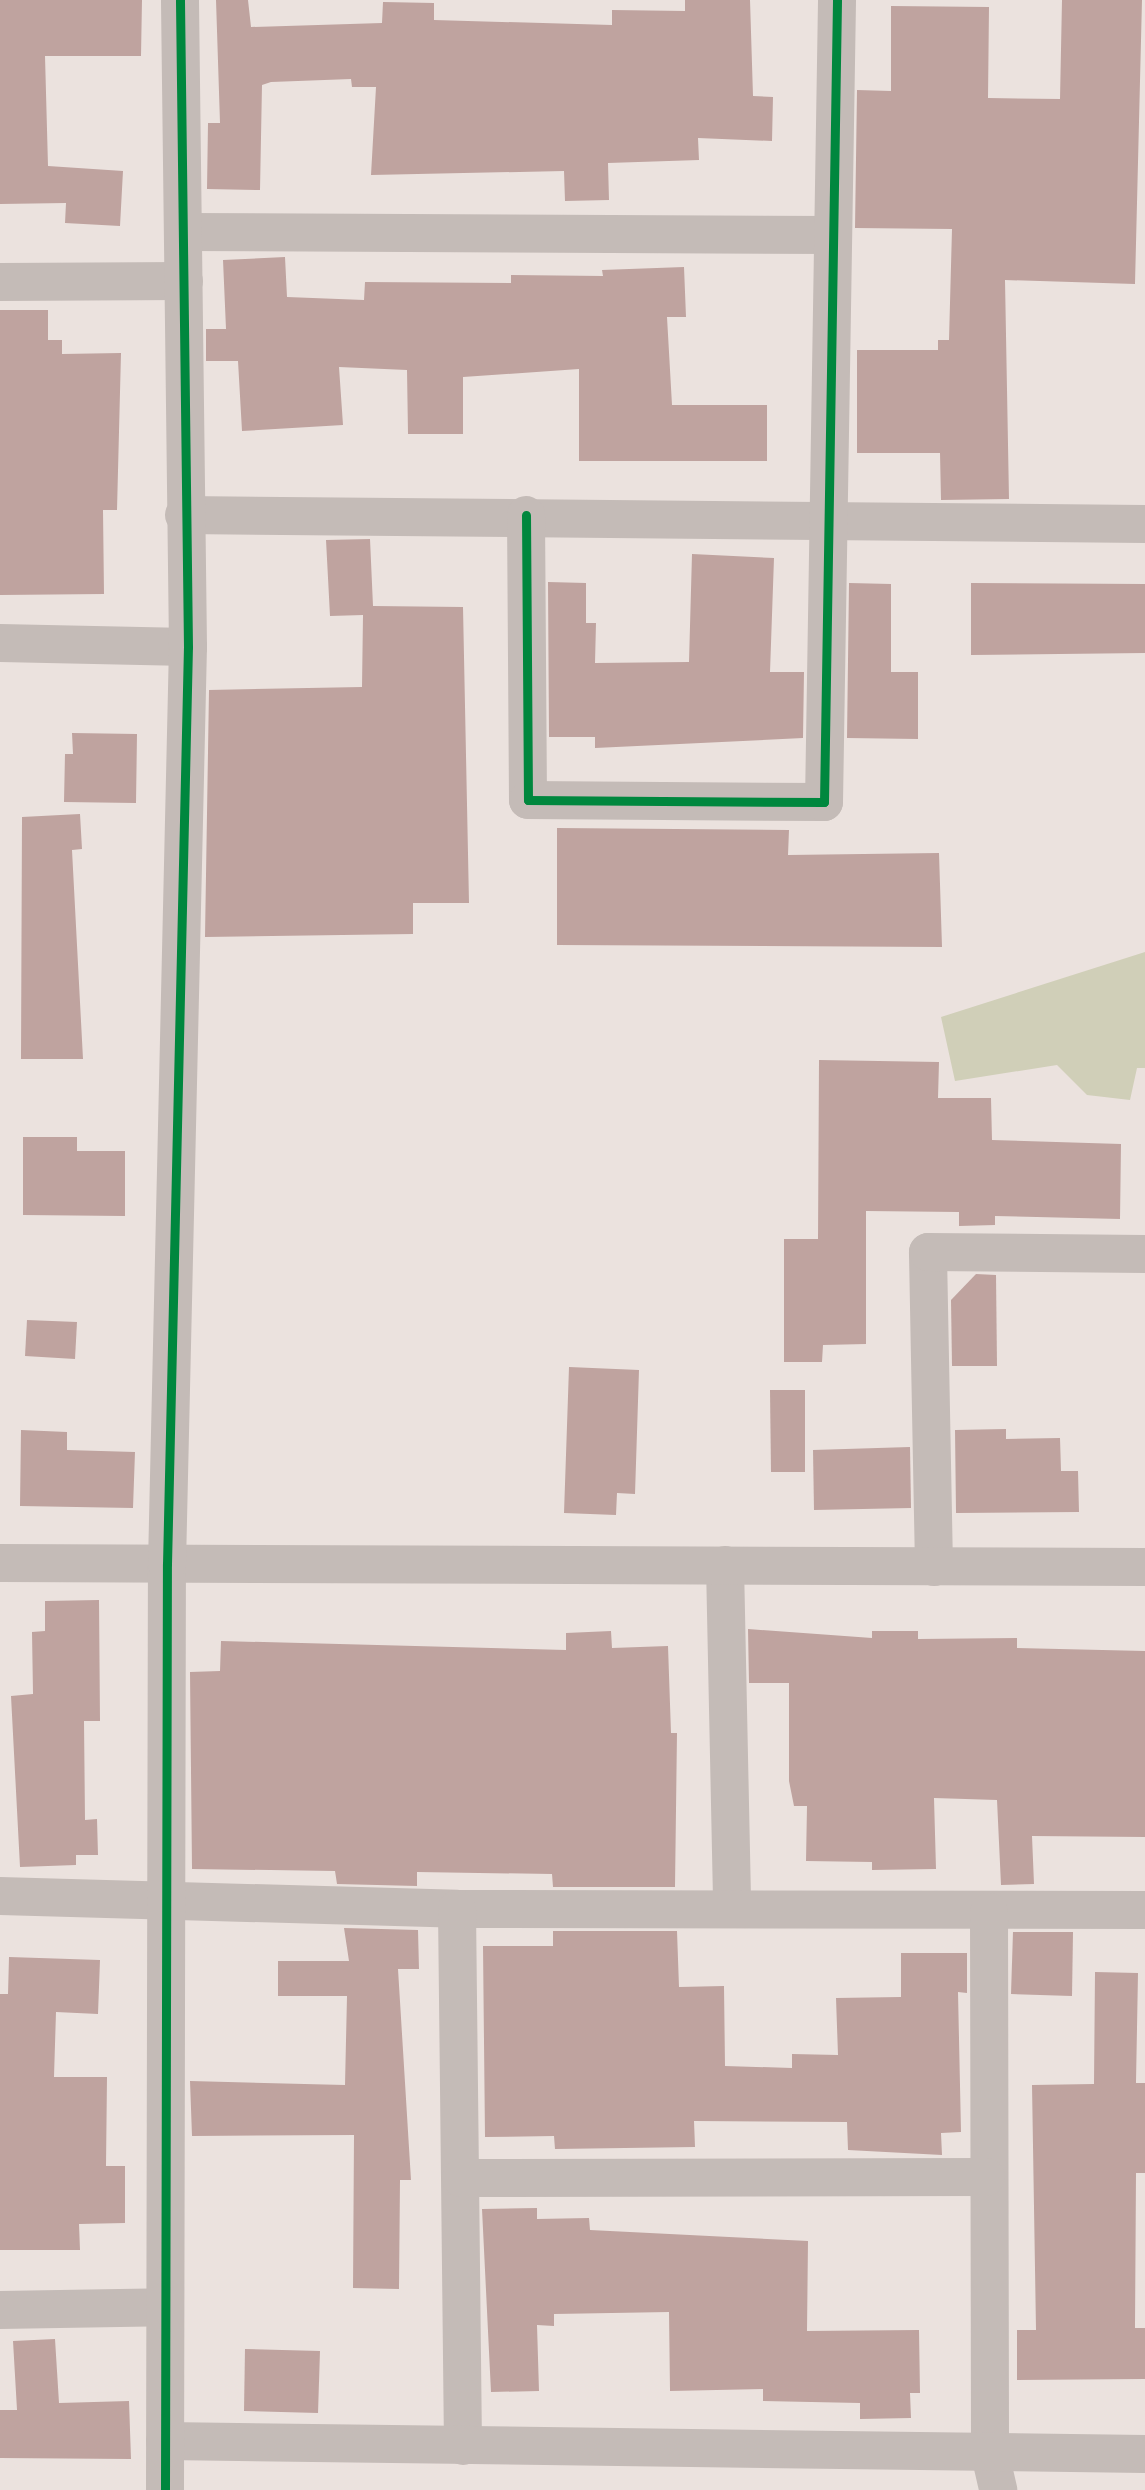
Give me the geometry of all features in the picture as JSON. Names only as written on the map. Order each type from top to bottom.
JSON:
[{"type":"street","points":[[165,2490],[167,1564],[188,647],[184,515],[185,232],[180,0]]},
{"type":"street","points":[[526,515],[528,800],[824,802],[837,0]]},
{"type":"street","points":[[185,232],[832,234]]},
{"type":"street","points":[[0,282],[184,281]]},
{"type":"street","points":[[184,515],[526,515],[829,523],[1145,524]]},
{"type":"street","points":[[0,642],[188,647]]},
{"type":"street","points":[[934,1567],[928,1252],[1145,1254]]},
{"type":"street","points":[[0,1563],[1145,1567]]},
{"type":"street","points":[[725,1565],[732,1908]]},
{"type":"street","points":[[0,1896],[166,1897],[457,1909],[732,1908],[989,1912],[1145,1910]]},
{"type":"street","points":[[457,1909],[463,2446]]},
{"type":"street","points":[[989,1912],[986,2177],[990,2454],[998,2490]]},
{"type":"street","points":[[461,2178],[986,2177]]},
{"type":"street","points":[[0,2310],[164,2307]]},
{"type":"street","points":[[165,2441],[1145,2454]]},
{"type":"green space","points":[[1145,952],[1145,1068],[1137,1068],[1130,1100],[1087,1095],[1057,1065],[955,1081],[941,1017]]},
{"type":"building","points":[[0,0],[142,0],[141,56],[45,56],[48,166],[123,171],[120,226],[65,223],[66,203],[0,204]]},
{"type":"building","points":[[216,0],[248,0],[251,27],[382,23],[383,2],[434,3],[434,20],[612,25],[612,10],[685,11],[685,0],[750,0],[753,96],[773,97],[772,141],[698,138],[699,160],[608,163],[609,200],[565,201],[564,171],[371,175],[376,87],[352,87],[351,79],[271,82],[262,85],[260,190],[207,189],[208,123],[220,123]]},
{"type":"building","points":[[1062,0],[1142,0],[1135,284],[1005,280],[1009,499],[941,500],[940,453],[857,453],[857,350],[938,350],[938,340],[949,340],[952,229],[855,228],[857,90],[891,91],[891,6],[989,7],[988,98],[1060,99]]},
{"type":"building","points":[[285,257],[287,297],[364,300],[365,282],[511,283],[511,275],[603,276],[602,270],[684,267],[686,317],[667,317],[672,405],[767,405],[767,461],[579,461],[579,369],[463,377],[463,434],[408,434],[407,370],[339,367],[343,425],[242,431],[238,361],[206,361],[206,329],[226,329],[223,260]]},
{"type":"building","points":[[0,310],[48,310],[48,340],[62,340],[62,354],[121,353],[117,510],[103,510],[104,594],[0,595]]},
{"type":"building","points":[[370,539],[373,606],[463,607],[469,903],[413,903],[413,934],[205,937],[209,690],[362,687],[363,615],[330,616],[326,540]]},
{"type":"building","points":[[692,554],[774,558],[770,672],[804,672],[803,738],[595,748],[595,737],[549,737],[548,582],[586,583],[586,623],[596,623],[595,663],[689,662]]},
{"type":"building","points":[[849,583],[891,584],[891,672],[918,672],[918,739],[847,738]]},
{"type":"building","points":[[971,583],[1145,584],[1145,653],[971,655]]},
{"type":"building","points":[[72,733],[137,734],[136,803],[64,802],[65,754],[73,754]]},
{"type":"building","points":[[80,814],[82,849],[72,850],[83,1059],[21,1059],[22,817]]},
{"type":"building","points":[[557,828],[789,830],[788,855],[939,853],[942,947],[557,945]]},
{"type":"building","points":[[819,1060],[939,1062],[938,1098],[991,1098],[992,1140],[1121,1144],[1120,1219],[995,1216],[995,1225],[959,1226],[959,1212],[866,1211],[866,1344],[823,1345],[822,1362],[784,1362],[784,1239],[818,1239]]},
{"type":"building","points":[[23,1137],[77,1137],[77,1151],[125,1151],[125,1216],[23,1215]]},
{"type":"building","points":[[976,1274],[996,1275],[997,1366],[952,1366],[951,1300]]},
{"type":"building","points":[[27,1320],[77,1322],[75,1359],[25,1356]]},
{"type":"building","points":[[569,1367],[639,1370],[635,1494],[617,1493],[616,1515],[564,1513]]},
{"type":"building","points":[[770,1390],[805,1390],[805,1472],[771,1472]]},
{"type":"building","points":[[1006,1429],[1006,1439],[1060,1438],[1061,1471],[1078,1471],[1079,1512],[956,1513],[955,1430]]},
{"type":"building","points":[[21,1430],[67,1432],[67,1450],[135,1452],[133,1508],[20,1506]]},
{"type":"building","points":[[910,1447],[911,1508],[814,1510],[813,1450]]},
{"type":"building","points":[[99,1600],[100,1721],[84,1721],[85,1820],[97,1819],[98,1855],[76,1855],[76,1865],[20,1867],[11,1696],[33,1694],[32,1632],[45,1631],[45,1601]]},
{"type":"building","points":[[748,1629],[872,1638],[872,1631],[918,1631],[918,1639],[1017,1638],[1017,1648],[1145,1651],[1145,1837],[1032,1836],[1034,1884],[1001,1885],[997,1800],[934,1798],[936,1869],[872,1870],[872,1862],[806,1861],[807,1806],[794,1806],[789,1781],[789,1683],[749,1683]]},
{"type":"building","points":[[611,1631],[612,1648],[668,1646],[671,1733],[677,1733],[675,1887],[553,1887],[552,1874],[417,1872],[417,1886],[337,1884],[335,1871],[192,1869],[190,1672],[220,1671],[221,1641],[566,1650],[566,1633]]},
{"type":"building","points":[[344,1928],[418,1930],[419,1969],[398,1969],[411,2180],[400,2180],[399,2289],[353,2288],[354,2135],[192,2136],[190,2081],[345,2085],[347,1996],[278,1996],[278,1961],[349,1961]]},
{"type":"building","points":[[553,1931],[677,1931],[679,1987],[724,1986],[725,2066],[792,2068],[792,2054],[838,2055],[836,1998],[901,1997],[901,1953],[967,1953],[967,1993],[958,1992],[961,2132],[941,2133],[942,2155],[848,2150],[847,2122],[694,2121],[695,2147],[555,2149],[554,2136],[485,2137],[483,1946],[553,1946]]},
{"type":"building","points":[[1013,1932],[1073,1932],[1072,1996],[1011,1994]]},
{"type":"building","points":[[9,1957],[100,1960],[98,2014],[56,2012],[54,2077],[107,2077],[106,2166],[125,2166],[125,2223],[79,2224],[80,2250],[0,2250],[0,1994],[8,1994]]},
{"type":"building","points":[[1095,1972],[1138,1973],[1136,2083],[1145,2083],[1145,2173],[1136,2173],[1135,2328],[1145,2328],[1145,2379],[1017,2380],[1017,2330],[1036,2330],[1032,2085],[1094,2084]]},
{"type":"building","points":[[537,2208],[537,2219],[589,2218],[590,2230],[808,2241],[807,2331],[919,2330],[920,2393],[910,2393],[911,2418],[860,2419],[860,2403],[763,2401],[763,2389],[670,2391],[669,2312],[554,2314],[554,2326],[537,2325],[539,2391],[491,2392],[482,2209]]},
{"type":"building","points":[[55,2339],[59,2403],[129,2401],[131,2459],[0,2458],[0,2410],[17,2410],[13,2341]]},
{"type":"building","points":[[245,2349],[320,2351],[318,2413],[244,2411]]},
{"type":"cycle path","points":[[165,2490],[167,1564],[188,647],[180,0]]},
{"type":"cycle path","points":[[526,515],[528,800],[824,802],[837,0]]}]
